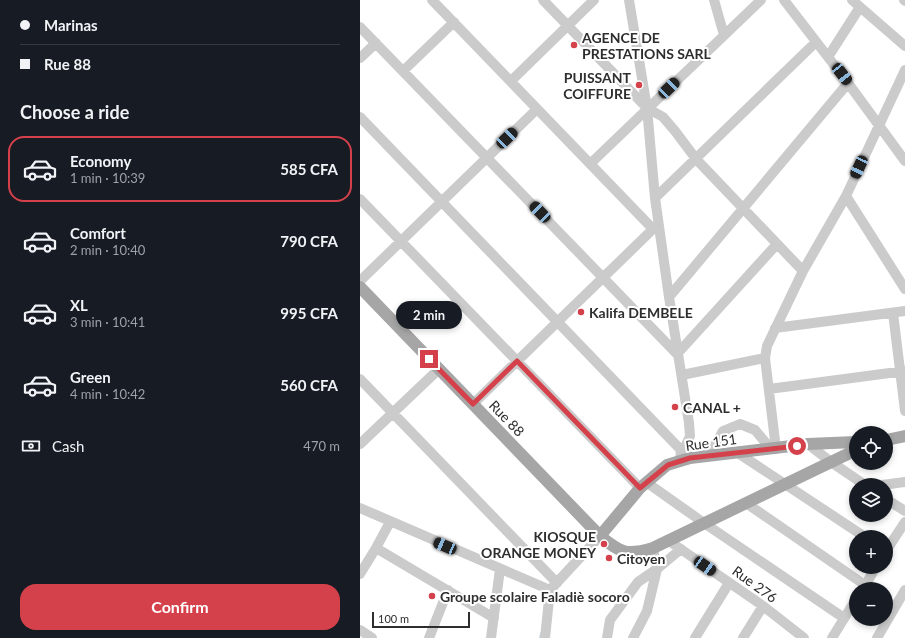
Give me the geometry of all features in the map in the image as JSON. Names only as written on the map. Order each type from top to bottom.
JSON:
[{"type":"main road","name":"Rue 88","points":[[360,287],[600,536],[617,550],[636,553],[653,548],[849,453]]},
{"type":"main road","points":[[893,439],[905,436]]},
{"type":"main road","name":"Rue 151","points":[[600,536],[643,485],[680,456],[690,458],[808,444],[849,442]]},
{"type":"street","points":[[432,0],[590,164],[656,229]]},
{"type":"street","points":[[543,0],[647,108],[663,117],[696,159],[803,271]]},
{"type":"street","points":[[511,81],[594,0]]},
{"type":"street","points":[[360,117],[558,322],[680,456],[690,436],[690,423],[656,229],[655,198],[647,108],[629,0]]},
{"type":"street","points":[[714,0],[724,35]]},
{"type":"street","points":[[590,164],[761,0]]},
{"type":"street","points":[[784,0],[848,83],[905,161]]},
{"type":"street","points":[[828,57],[856,3],[905,46]]},
{"type":"street","points":[[403,71],[454,22]]},
{"type":"street","points":[[360,27],[677,354]]},
{"type":"street","points":[[655,198],[816,42]]},
{"type":"street","points":[[360,58],[376,43]]},
{"type":"street","points":[[773,449],[769,388],[765,358],[767,346],[803,271],[846,196],[905,70]]},
{"type":"street","points":[[669,297],[848,83]]},
{"type":"street","points":[[360,281],[538,109]]},
{"type":"street","points":[[846,196],[905,289]]},
{"type":"street","points":[[360,199],[517,361],[643,485],[704,523],[844,618]]},
{"type":"street","points":[[473,404],[603,278],[656,229]]},
{"type":"street","points":[[677,354],[777,244]]},
{"type":"street","points":[[775,328],[905,311]]},
{"type":"street","points":[[893,313],[903,372],[905,411]]},
{"type":"street","points":[[682,375],[765,358]]},
{"type":"street","points":[[360,444],[439,369]]},
{"type":"street","points":[[769,388],[903,372]]},
{"type":"street","points":[[360,379],[554,587]]},
{"type":"street","points":[[709,456],[723,431],[740,424],[755,430],[773,449]]},
{"type":"street","points":[[808,444],[855,478]]},
{"type":"street","points":[[738,453],[855,530]]},
{"type":"street","points":[[893,484],[905,482]]},
{"type":"street","points":[[746,503],[857,582]]},
{"type":"street","points":[[893,503],[905,511]]},
{"type":"street","points":[[360,508],[500,569],[554,587]]},
{"type":"street","points":[[360,574],[390,522]]},
{"type":"street","points":[[893,540],[905,522]]},
{"type":"street","points":[[545,638],[554,587],[600,536]]},
{"type":"street","name":"Rue 276","points":[[669,541],[763,606],[804,638]]},
{"type":"street","points":[[376,548],[494,618]]},
{"type":"street","points":[[633,638],[647,611],[657,569],[653,548]]},
{"type":"street","points":[[607,638],[610,620],[638,582],[657,569],[681,549]]},
{"type":"street","points":[[491,638],[500,569]]},
{"type":"street","points":[[695,638],[729,583]]},
{"type":"street","points":[[429,638],[448,590]]},
{"type":"street","points":[[877,638],[905,590]]},
{"type":"street","points":[[743,638],[763,606]]},
{"type":"street","points":[[832,638],[849,610]]},
{"type":"street","points":[[786,638],[791,628]]},
{"type":"street","points":[[360,630],[372,638]]},
{"type":"waterway","points":[[540,638],[541,633]]},
{"type":"place","name":"AGENCE DE PRESTATIONS SARL","points":[[574,45]]},
{"type":"place","name":"PUISSANT COIFFURE","points":[[639,85]]},
{"type":"place","name":"Kalifa DEMBELE","points":[[581,312]]},
{"type":"place","name":"CANAL +","points":[[675,407]]},
{"type":"place","name":"KIOSQUE ORANGE MONEY","points":[[604,544]]},
{"type":"place","name":"Citoyen","points":[[609,558]]},
{"type":"place","name":"Groupe scolaire Faladiè socoro","points":[[432,596]]},
{"type":"route","points":[[429,359],[473,404],[517,361],[640,488],[668,465],[690,458],[797,446]]}]
